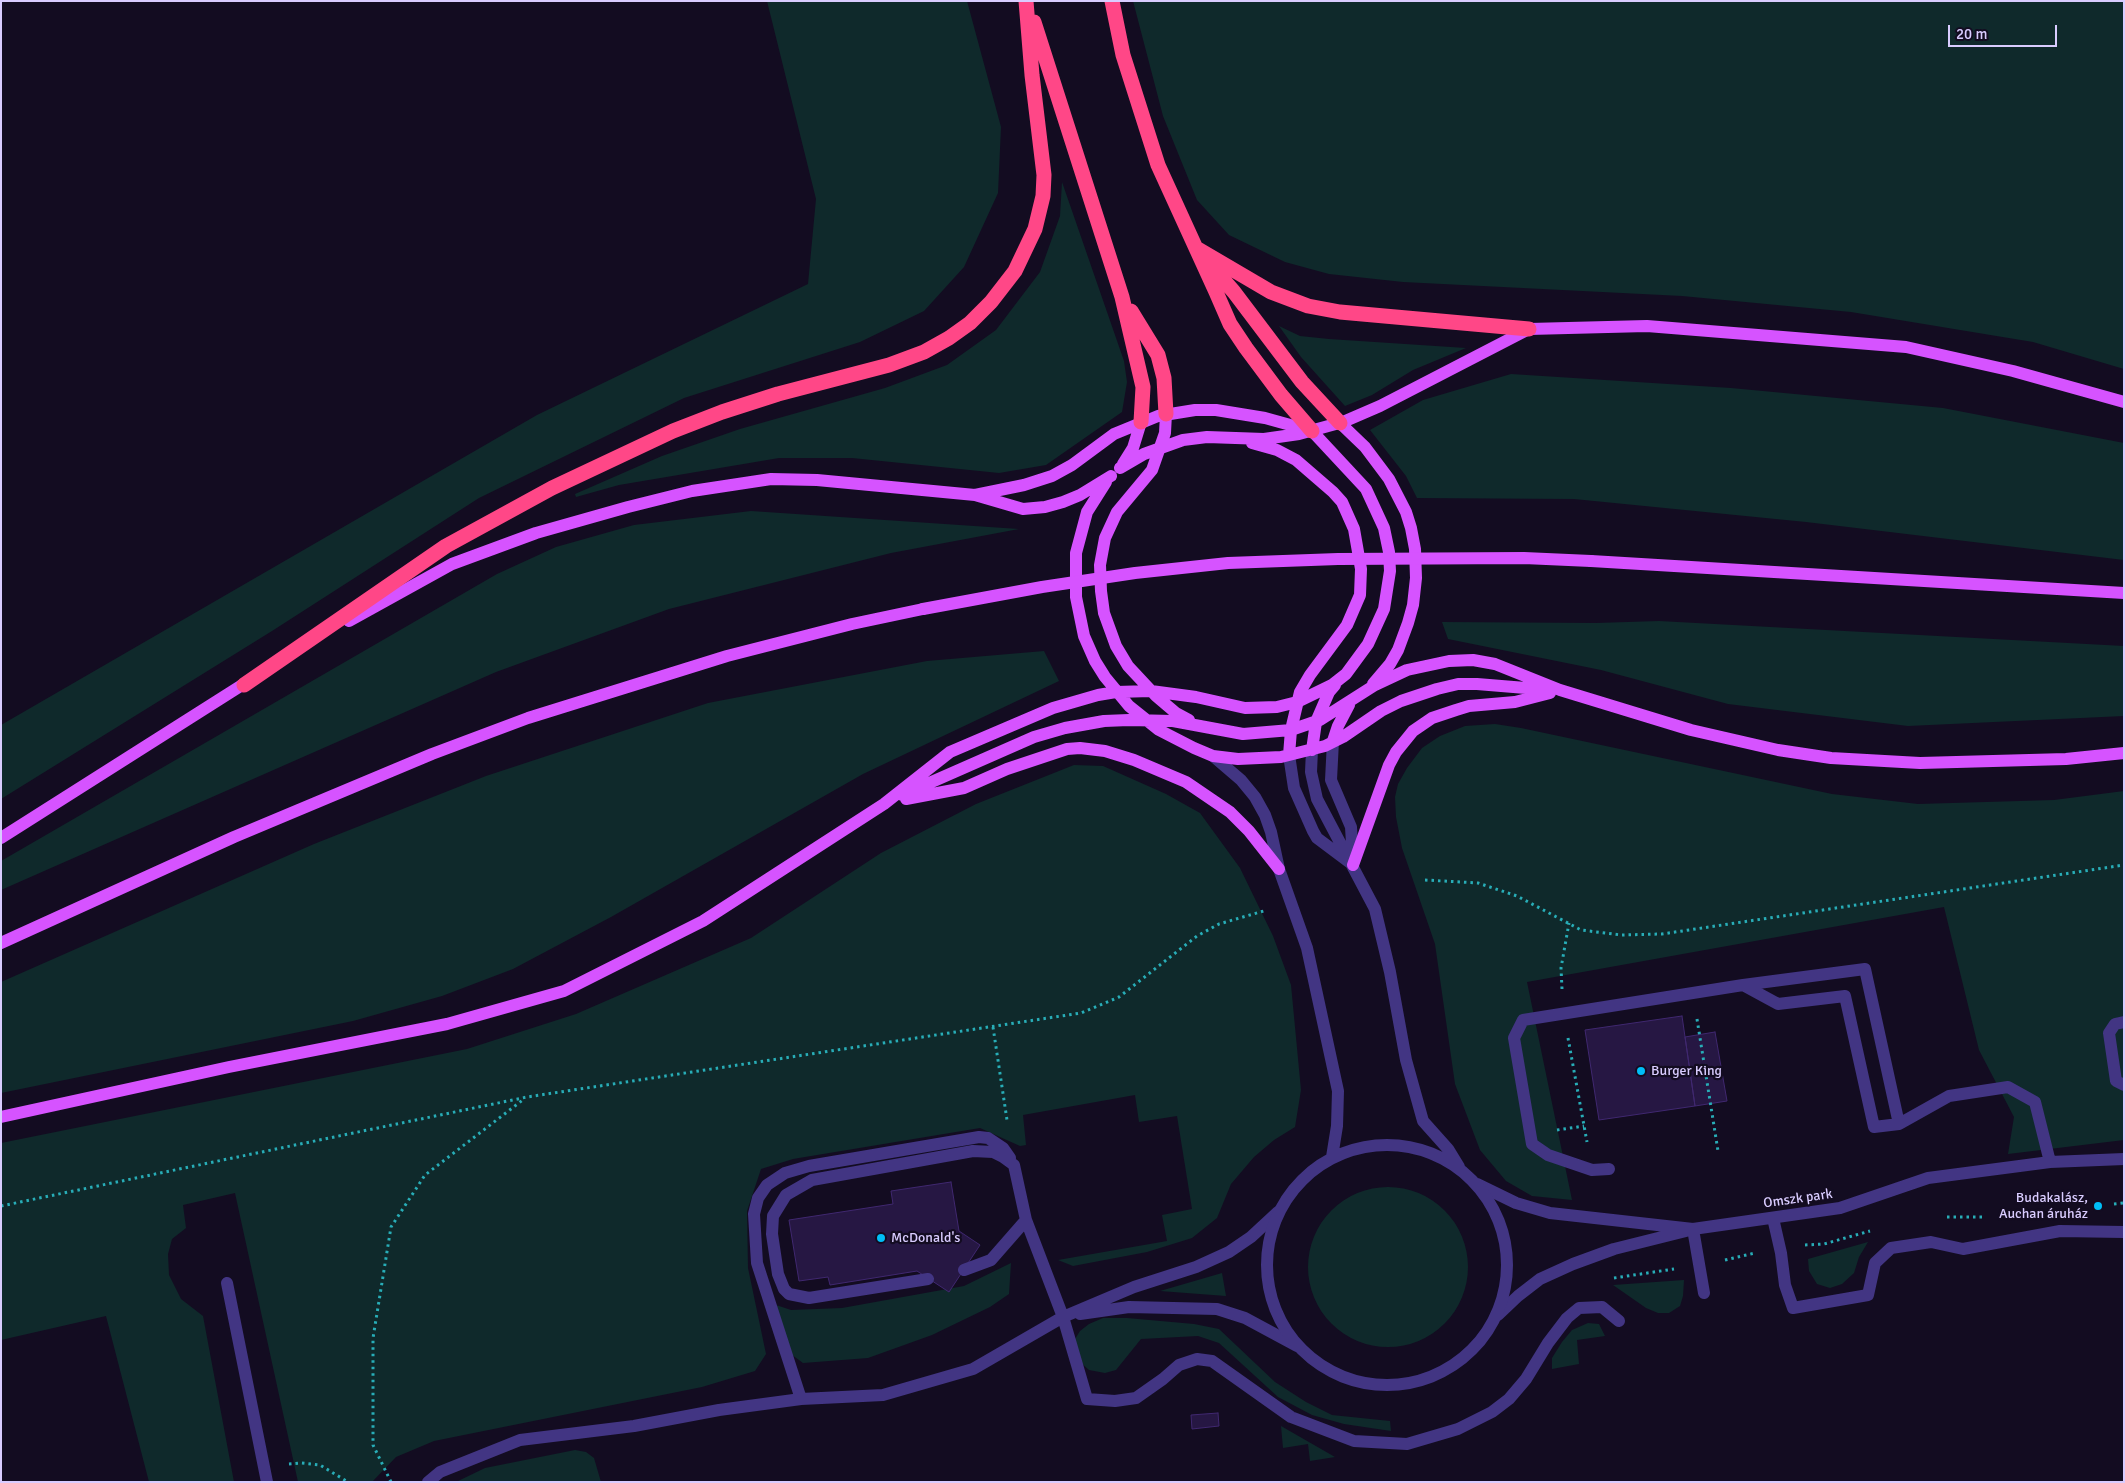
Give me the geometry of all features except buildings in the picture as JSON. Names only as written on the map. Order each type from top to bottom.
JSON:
[{"type":"highway","points":[[1027,1],[1122,297],[1142,379],[1143,407],[1141,422]]},
{"type":"highway","points":[[244,685],[446,546],[552,488],[673,431],[722,412],[778,394],[889,365],[924,352],[970,323],[991,302],[1015,271],[1035,229],[1043,196],[1044,175],[1032,75],[1027,1]]},
{"type":"highway","points":[[1112,1],[1123,55],[1155,155],[1230,324],[1267,377],[1312,431]]},
{"type":"highway","points":[[1196,248],[1271,292],[1308,306],[1340,312],[1529,329]]},
{"type":"highway","points":[[1196,248],[1234,292],[1302,382],[1340,423]]},
{"type":"highway","points":[[1122,297],[1158,355],[1164,378],[1166,414]]},
{"type":"main road","points":[[1,838],[371,607],[452,564],[536,533],[628,506],[692,491],[771,479],[817,480],[975,495],[1022,509],[1045,507],[1080,495],[1115,472],[1161,446],[1183,440],[1205,438],[1264,439],[1312,431],[1340,423],[1374,409],[1529,329],[1647,326],[1906,347],[2013,371],[2124,402]]},
{"type":"main road","points":[[975,495],[1024,485],[1052,476],[1072,465],[1114,434],[1141,422],[1166,414],[1194,410],[1243,413],[1312,431],[1366,489],[1384,528],[1389,552],[1390,571],[1384,609],[1377,628],[1359,658],[1329,692],[1316,722],[1312,750]]},
{"type":"main road","points":[[1166,414],[1165,433],[1152,470],[1117,512],[1105,538],[1100,565],[1104,613],[1116,646],[1131,670],[1176,713],[1205,727]]},
{"type":"main road","points":[[1141,422],[1133,448],[1095,498],[1082,527],[1076,553],[1075,581],[1079,618],[1095,661],[1116,692],[1146,721],[1176,740],[1213,756],[1258,759],[1312,750],[1333,742],[1394,704],[1437,688],[1458,684],[1477,684],[1560,690]]},
{"type":"main road","points":[[1333,742],[1345,711],[1378,679],[1398,650],[1413,605],[1416,564],[1412,528],[1400,498],[1373,457],[1340,423]]},
{"type":"main road","points":[[1234,439],[1277,450],[1302,465],[1333,492],[1342,502],[1354,529],[1361,569],[1360,595],[1347,625],[1310,675],[1300,692],[1291,730],[1289,755]]},
{"type":"main road","points":[[1,943],[234,837],[432,754],[528,718],[728,656],[852,624],[923,609],[1116,576],[1228,563],[1338,559],[1514,558],[1591,560],[2124,593]]},
{"type":"main road","points":[[884,804],[1034,736],[1104,721],[1173,721],[1243,734],[1291,730],[1316,722],[1407,670],[1449,661],[1473,660],[1495,664],[1560,690],[1691,730],[1778,750],[1831,758],[1930,763],[2066,760],[2124,753]]},
{"type":"main road","points":[[1,1117],[229,1067],[447,1024],[564,991],[703,922],[884,804],[950,752],[1053,708],[1098,695],[1116,692],[1151,691],[1196,697],[1245,708],[1277,707],[1297,702],[1319,692],[1339,679]]},
{"type":"main road","points":[[1353,865],[1389,765],[1396,752],[1413,731],[1432,718],[1469,706],[1515,702],[1560,690]]},
{"type":"main road","points":[[884,804],[964,788],[1015,767],[1067,749],[1080,748],[1105,751],[1134,760],[1186,782],[1230,812],[1249,831],[1279,869]]},
{"type":"street","points":[[1333,742],[1331,780],[1351,827],[1353,865]]},
{"type":"street","points":[[1312,750],[1311,772],[1317,799],[1375,910],[1390,972],[1406,1060],[1423,1121],[1448,1149],[1460,1169]]},
{"type":"street","points":[[1289,755],[1294,788],[1317,838],[1353,865]]},
{"type":"street","points":[[1213,756],[1241,780],[1255,797],[1265,815],[1271,832],[1279,869],[1307,948],[1338,1091],[1337,1126],[1332,1157]]},
{"type":"street","points":[[1609,1169],[1592,1170],[1548,1155],[1532,1144],[1514,1038],[1523,1020],[1743,985],[1865,969],[1900,1124]]},
{"type":"street","points":[[1743,985],[1778,1004],[1845,996],[1874,1127],[1900,1124],[1949,1096],[2008,1086],[2035,1102],[2050,1162]]},
{"type":"street","points":[[2124,1022],[2115,1024],[2109,1033],[2116,1081],[2124,1085]]},
{"type":"street","points":[[801,1399],[756,1263],[754,1214],[758,1198],[767,1185],[785,1173],[809,1166],[978,1137],[988,1138],[1003,1148],[1014,1165],[1026,1220],[1063,1317],[1086,1399],[1115,1401],[1136,1398],[1179,1365],[1196,1359],[1212,1360],[1291,1417],[1354,1441],[1407,1444],[1458,1429],[1492,1412],[1509,1399],[1526,1379],[1562,1324],[1579,1308],[1602,1306],[1619,1321]]},
{"type":"street","points":[[428,1482],[440,1472],[520,1440],[634,1426],[719,1410],[801,1399],[883,1395],[973,1369],[1063,1317],[1134,1286],[1196,1267],[1230,1252],[1278,1212],[1301,1180],[1332,1157],[1365,1146],[1403,1145],[1433,1153],[1460,1169],[1477,1184],[1491,1203],[1501,1224],[1507,1247],[1507,1278],[1498,1315]]},
{"type":"street","points":[[928,1279],[809,1298],[789,1294],[784,1290],[778,1274],[772,1234],[772,1216],[786,1195],[812,1180],[973,1152],[993,1152],[1004,1157],[1014,1165]]},
{"type":"street","name":"Omszk park","points":[[1477,1184],[1516,1202],[1550,1213],[1693,1229],[1840,1208],[1928,1178],[2050,1162],[2124,1159]]},
{"type":"street","points":[[1278,1212],[1268,1243],[1267,1275],[1276,1312],[1297,1346]]},
{"type":"street","points":[[1773,1218],[1785,1285],[1793,1308],[1868,1295],[1876,1263],[1891,1248],[1931,1242],[1963,1249],[2060,1231],[2124,1232]]},
{"type":"street","points":[[964,1270],[991,1260],[1026,1220]]},
{"type":"street","points":[[1063,1317],[1129,1307],[1217,1309],[1245,1318],[1297,1346],[1313,1361],[1331,1373],[1367,1385],[1404,1386],[1427,1380],[1448,1370],[1467,1357],[1482,1340],[1498,1315],[1540,1279],[1572,1264],[1614,1250],[1693,1229],[1704,1293]]},
{"type":"street","points":[[227,1283],[267,1482]]},
{"type":"path","points":[[1425,880],[1478,883],[1516,896],[1581,930],[1610,935],[1662,934],[2124,865]]},
{"type":"path","points":[[1,1206],[527,1097],[1081,1013],[1118,996],[1197,936],[1219,924],[1267,910]]},
{"type":"path","points":[[1563,1013],[1561,968],[1569,923]]},
{"type":"path","points":[[1697,1019],[1718,1151]]},
{"type":"path","points":[[993,1027],[1014,1165]]},
{"type":"path","points":[[391,1482],[372,1445],[373,1338],[391,1227],[425,1175],[527,1097]]},
{"type":"path","points":[[1942,1217],[1992,1217]]},
{"type":"path","points":[[1610,1279],[1700,1266],[1779,1247],[1824,1244],[1878,1229]]},
{"type":"path","points":[[264,1468],[301,1462],[320,1465],[348,1482]]},
{"type":"green space","points":[[767,1],[967,1],[1001,127],[998,193],[964,267],[924,311],[860,342],[684,398],[479,498],[272,631],[1,799],[1,725],[537,415],[808,284],[816,199]]},
{"type":"green space","points":[[1133,1],[2124,1],[2124,369],[2033,342],[1851,312],[1682,296],[1403,282],[1329,274],[1285,262],[1229,235],[1197,200],[1163,116]]},
{"type":"green space","points":[[1062,182],[1124,361],[1127,382],[1122,412],[1046,465],[999,473],[852,458],[779,458],[619,485],[576,497],[575,494],[662,456],[740,429],[885,388],[947,365],[996,330],[1040,272],[1060,216]]},
{"type":"green space","points":[[1279,326],[1300,336],[1466,348],[1413,370],[1372,395],[1345,406],[1301,357]]},
{"type":"green space","points":[[1511,374],[1731,388],[1943,408],[2124,443],[2124,560],[1806,522],[1574,499],[1417,498],[1406,476],[1370,430],[1423,400]]},
{"type":"green space","points":[[751,511],[1019,529],[891,553],[669,609],[496,672],[1,890],[1,861],[497,574],[556,547],[634,525]]},
{"type":"green space","points":[[1659,621],[2124,646],[2124,716],[1908,726],[1728,704],[1601,670],[1448,639],[1442,622],[1596,623]]},
{"type":"green space","points":[[1044,651],[1059,681],[863,774],[611,917],[513,969],[442,996],[353,1021],[1,1093],[1,982],[314,844],[486,776],[708,703],[927,661]]},
{"type":"green space","points":[[1495,724],[1832,794],[1918,804],[2054,800],[2124,791],[2124,1140],[2008,1154],[2014,1117],[1979,1050],[1944,907],[1527,982],[1572,1200],[1532,1196],[1506,1181],[1480,1150],[1455,1084],[1435,944],[1402,848],[1396,817],[1395,797],[1398,784],[1422,748],[1440,736],[1465,726]]},
{"type":"green space","points":[[1074,765],[1103,766],[1166,794],[1200,813],[1240,868],[1273,936],[1291,985],[1301,1090],[1295,1127],[1274,1140],[1254,1157],[1231,1184],[1217,1218],[1192,1238],[1147,1252],[1073,1266],[1058,1260],[1167,1241],[1162,1215],[1192,1209],[1177,1116],[1139,1122],[1135,1095],[1023,1115],[1026,1145],[1020,1146],[980,1128],[793,1159],[761,1169],[747,1211],[748,1268],[766,1354],[755,1371],[702,1387],[434,1441],[396,1457],[372,1482],[298,1482],[235,1193],[183,1205],[186,1228],[172,1239],[168,1254],[169,1275],[181,1299],[203,1316],[234,1482],[149,1482],[106,1316],[1,1340],[1,1143],[467,1049],[576,1014],[751,938],[881,853],[976,804]]},
{"type":"green space","points":[[1388,1187],[1419,1193],[1439,1205],[1450,1216],[1462,1236],[1468,1267],[1462,1298],[1450,1318],[1439,1329],[1419,1341],[1388,1347],[1357,1341],[1337,1329],[1326,1318],[1314,1298],[1308,1267],[1314,1236],[1326,1216],[1337,1205],[1357,1193]]},
{"type":"green space","points":[[1868,1242],[1859,1257],[1854,1273],[1842,1284],[1830,1288],[1817,1284],[1809,1271],[1808,1259]]},
{"type":"green space","points":[[1011,1263],[1009,1294],[990,1307],[932,1335],[868,1358],[803,1363],[784,1349],[776,1305],[791,1310],[842,1308],[964,1286]]},
{"type":"green space","points":[[1222,1273],[1226,1296],[1160,1291]]},
{"type":"green space","points":[[1684,1280],[1680,1306],[1669,1313],[1658,1313],[1646,1308],[1613,1285]]},
{"type":"green space","points":[[1103,1318],[1127,1318],[1194,1324],[1219,1329],[1275,1382],[1306,1402],[1332,1415],[1390,1421],[1391,1431],[1344,1424],[1312,1415],[1278,1397],[1219,1343],[1198,1336],[1141,1339],[1116,1370],[1105,1373],[1089,1370],[1079,1361],[1075,1339],[1080,1331],[1089,1324]]},
{"type":"green space","points":[[1588,1323],[1599,1324],[1605,1336],[1577,1340],[1579,1364],[1552,1369],[1552,1358],[1562,1342],[1572,1330]]},
{"type":"green space","points":[[1281,1426],[1335,1457],[1310,1461],[1308,1444],[1283,1448]]},
{"type":"green space","points":[[575,1450],[586,1452],[594,1458],[601,1482],[456,1482],[485,1468]]},
{"type":"place","name":"Burger King","points":[[1641,1071]]},
{"type":"place","name":"Budakalász, Auchan áruház","points":[[2098,1206]]},
{"type":"place","name":"McDonald's","points":[[881,1238]]}]
